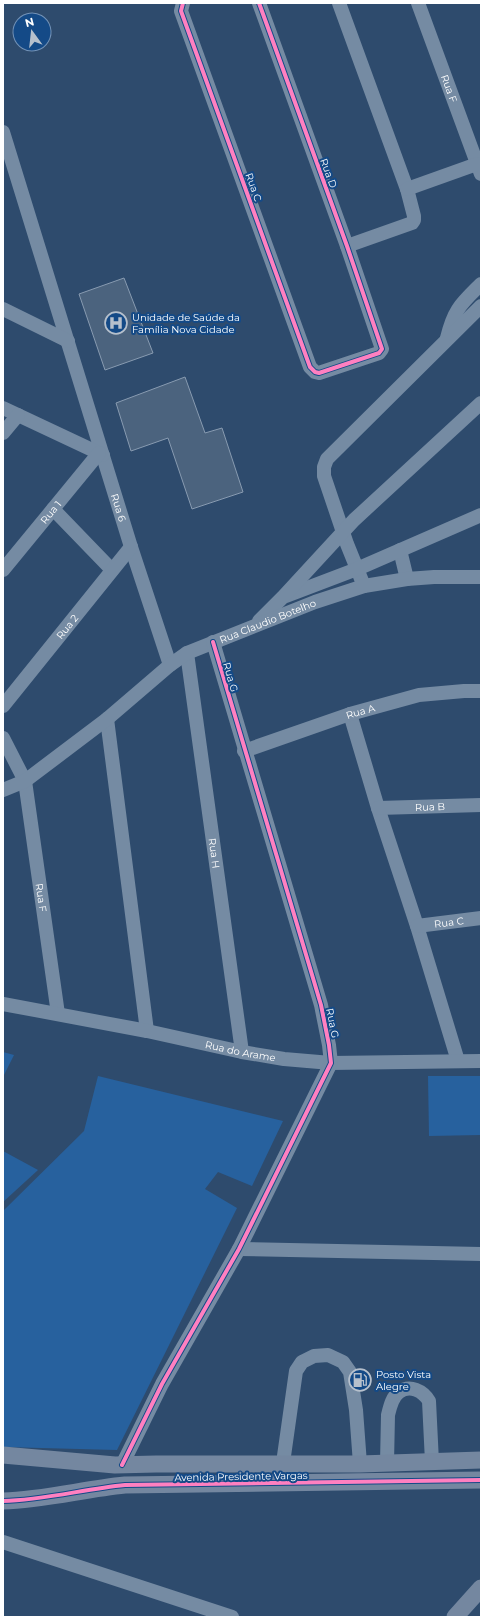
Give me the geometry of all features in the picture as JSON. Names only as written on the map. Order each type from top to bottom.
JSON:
[{"type":"main road","name":"Avenida Presidente Vargas","points":[[3,1455],[122,1465],[283,1463],[360,1464],[481,1460]]},
{"type":"main road","name":"Avenida Presidente Vargas","points":[[5,1500],[125,1485],[481,1480]]},
{"type":"main road","points":[[390,1482],[476,1486],[481,1488]]},
{"type":"main road","points":[[455,1617],[481,1588]]},
{"type":"street","name":"Rua D","points":[[259,3],[347,246],[382,349]]},
{"type":"street","points":[[339,3],[407,189],[414,220],[412,223],[347,246]]},
{"type":"street","name":"Rua F","points":[[418,3],[479,169]]},
{"type":"street","name":"Rua C","points":[[182,4],[181,11],[310,366],[315,372],[319,373],[379,353],[382,349]]},
{"type":"street","name":"Rua 6","points":[[3,132],[68,341],[101,454],[170,665]]},
{"type":"street","points":[[407,189],[479,169]]},
{"type":"street","points":[[447,338],[450,323],[456,311],[481,284]]},
{"type":"street","points":[[364,586],[343,532],[324,476],[324,467],[327,459],[447,338],[481,306]]},
{"type":"street","points":[[3,309],[68,341]]},
{"type":"street","points":[[255,625],[284,597],[343,532],[481,403]]},
{"type":"street","points":[[3,408],[101,454]]},
{"type":"street","points":[[468,416],[481,410]]},
{"type":"street","points":[[3,433],[18,415]]},
{"type":"street","name":"Rua 1","points":[[3,570],[101,454]]},
{"type":"street","points":[[53,509],[112,570]]},
{"type":"street","points":[[284,597],[357,569],[481,515]]},
{"type":"street","name":"Rua 2","points":[[3,706],[132,547]]},
{"type":"street","points":[[400,550],[407,579]]},
{"type":"street","name":"Rua Claudio Botelho","points":[[3,790],[25,781],[107,719],[186,653],[315,602],[364,586],[407,579],[434,577],[481,577]]},
{"type":"street","name":"Rua G","points":[[213,642],[244,751],[321,1005],[330,1045],[331,1063]]},
{"type":"street","name":"Rua H","points":[[186,653],[242,1052]]},
{"type":"street","name":"Rua A","points":[[244,751],[350,714],[419,695],[481,691]]},
{"type":"street","points":[[350,714],[458,1062]]},
{"type":"street","points":[[107,719],[147,1031]]},
{"type":"street","name":"Rua F","points":[[3,738],[25,781],[58,1014]]},
{"type":"street","name":"Rua B","points":[[378,808],[481,805]]},
{"type":"street","name":"Rua C","points":[[417,926],[481,918]]},
{"type":"street","name":"Rua do Arame","points":[[3,1004],[284,1059],[331,1063],[481,1061]]},
{"type":"street","points":[[122,1465],[162,1384],[239,1249],[331,1063]]},
{"type":"street","points":[[239,1249],[481,1254]]},
{"type":"street","points":[[283,1463],[296,1371],[302,1362],[314,1356],[328,1355],[343,1362],[350,1372],[356,1410],[360,1464]]},
{"type":"street","points":[[387,1463],[389,1407],[399,1392],[409,1388],[423,1393],[429,1401],[432,1462]]},
{"type":"street","points":[[3,1542],[232,1617]]},
{"type":"shaded area","points":[[3,1052],[14,1055],[3,1077]]},
{"type":"shaded area","points":[[98,1076],[283,1121],[252,1186],[218,1172],[205,1189],[237,1208],[117,1450],[3,1447],[3,1211],[84,1131]]},
{"type":"shaded area","points":[[428,1076],[481,1076],[481,1135],[429,1136]]},
{"type":"shaded area","points":[[3,1151],[38,1170],[3,1202]]},
{"type":"building","name":"Unidade de Saúde da Família Nova Cidade","points":[[124,278],[153,353],[105,370],[79,294]]},
{"type":"building","points":[[185,377],[205,433],[222,428],[243,492],[192,509],[168,438],[131,451],[116,403]]},
{"type":"cycle path","points":[[183,3],[181,11],[310,367],[315,372],[319,373],[379,353],[382,349],[347,246],[259,3]]},
{"type":"cycle path","points":[[122,1465],[162,1384],[239,1249],[331,1063],[321,1005],[213,642]]},
{"type":"cycle path","points":[[3,1501],[34,1499],[125,1485],[481,1480]]},
{"type":"place","name":"Unidade de Saúde da Família Nova Cidade","points":[[116,323]]},
{"type":"place","name":"Posto Vista Alegre","points":[[360,1380]]}]
